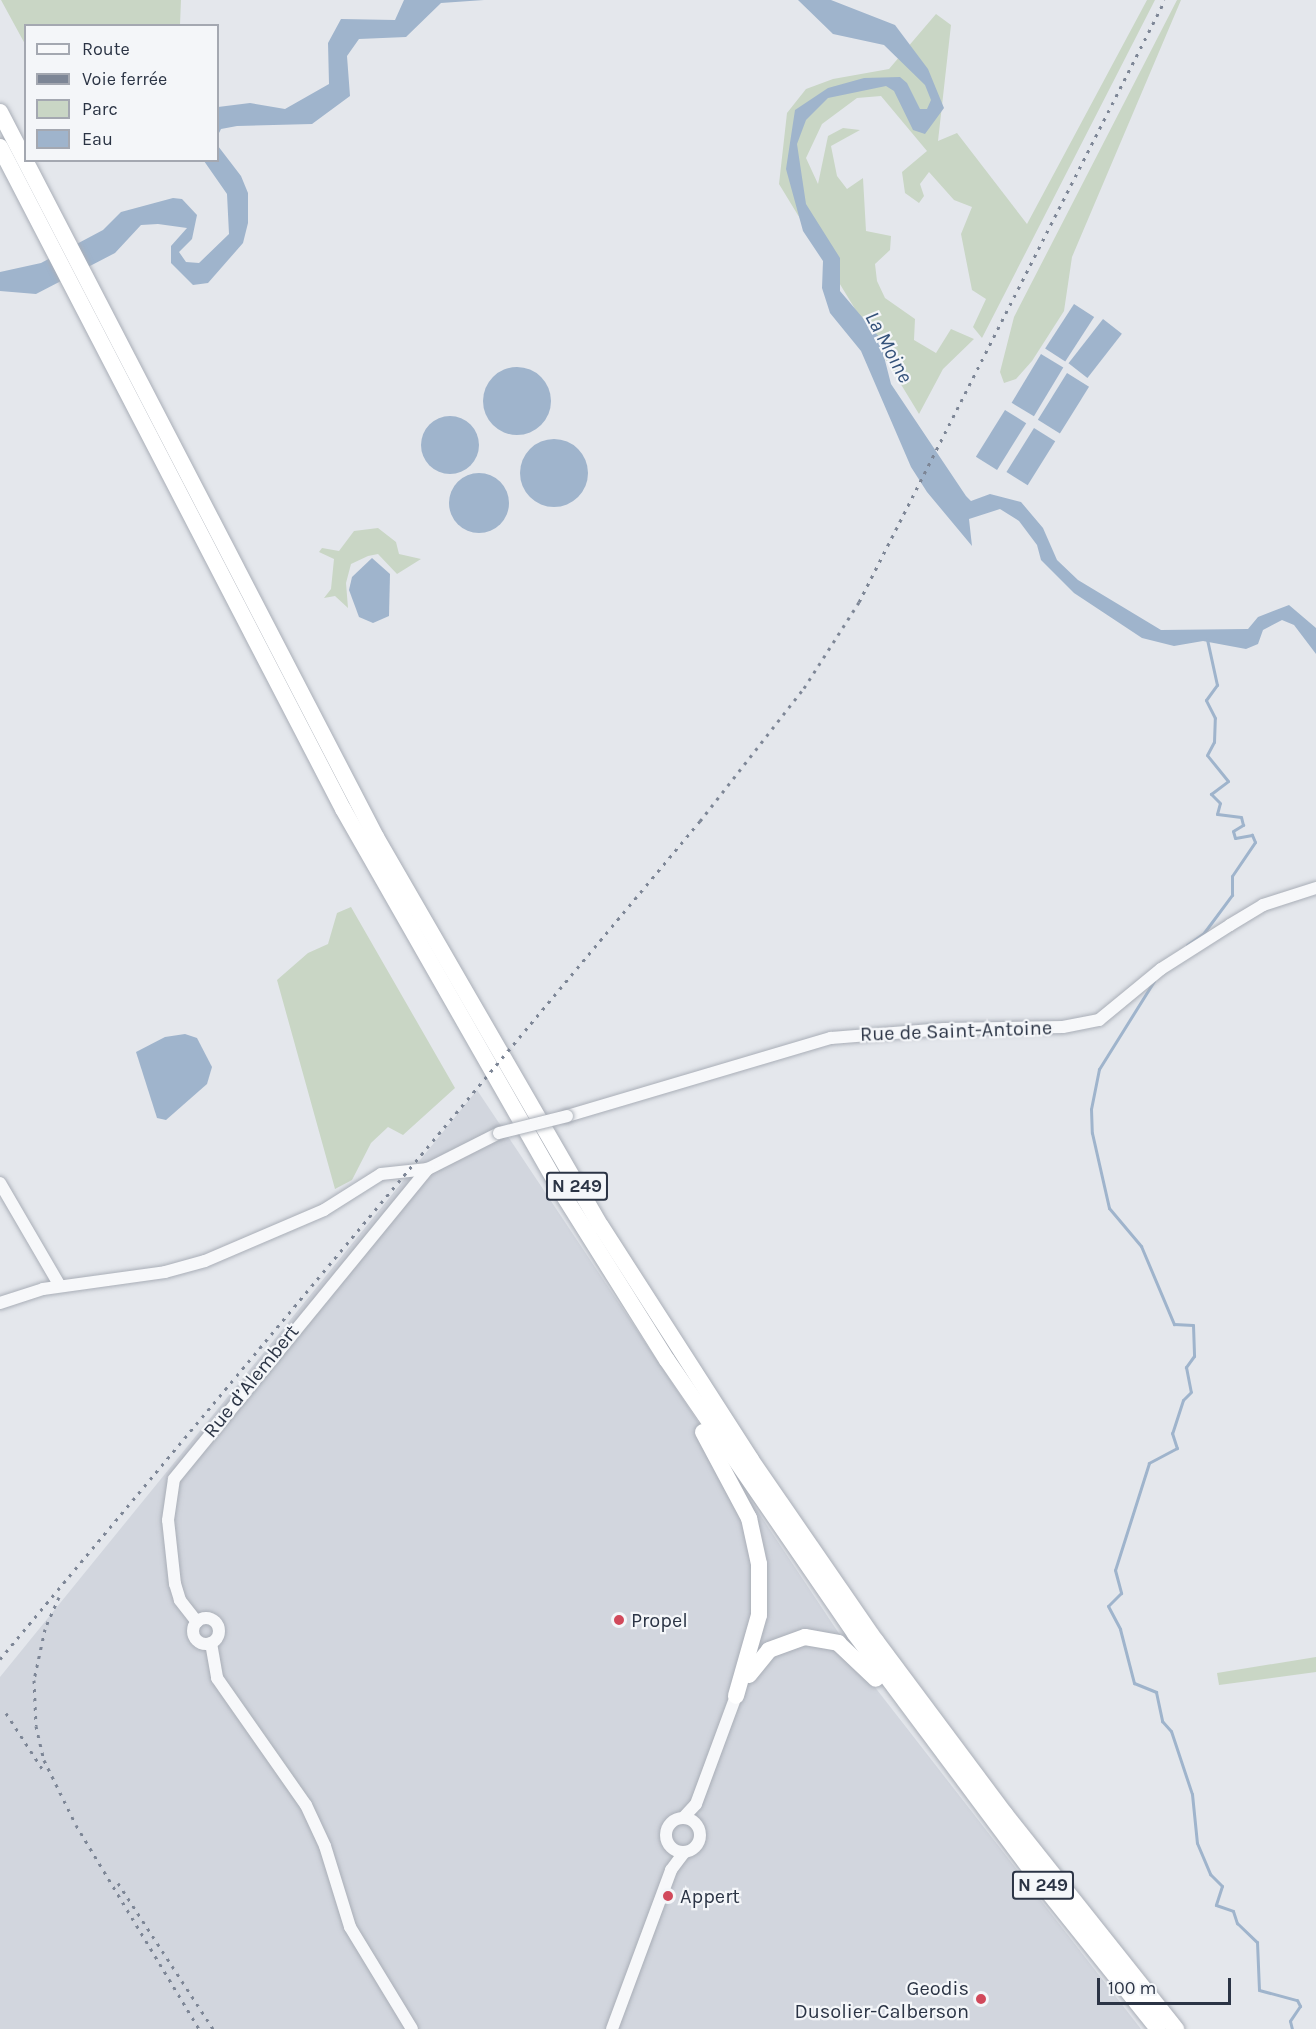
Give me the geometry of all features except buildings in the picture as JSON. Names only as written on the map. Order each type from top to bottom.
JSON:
[{"type":"highway","name":"N 249","points":[[0,112],[62,248],[401,916],[513,1112],[667,1360],[931,1739],[1158,2029]]},
{"type":"highway","name":"N 249","points":[[0,147],[62,248]]},
{"type":"highway","name":"N 249","points":[[78,280],[376,837],[491,1042],[636,1282],[756,1468],[911,1689],[1176,2029]]},
{"type":"highway","name":"N 249","points":[[667,1360],[669,1376],[738,1491],[757,1544],[759,1615],[736,1696]]},
{"type":"highway","name":"N 249","points":[[736,1696],[759,1660],[781,1643],[805,1636],[829,1640],[852,1653],[919,1734],[931,1739]]},
{"type":"street","name":"Rue de Saint-Antoine","points":[[428,1169],[499,1133],[567,1116],[831,1038],[876,1032],[1063,1027],[1098,1020],[1161,969],[1238,920],[1285,896],[1316,888]]},
{"type":"street","points":[[0,1303],[60,1286],[165,1272],[205,1261],[324,1210],[381,1174],[428,1169]]},
{"type":"street","name":"Rue d’Alembert","points":[[197,1622],[180,1600],[175,1584],[168,1520],[174,1479],[428,1169]]},
{"type":"street","points":[[0,1183],[60,1286]]},
{"type":"street","points":[[211,1643],[194,1637],[197,1622],[208,1619],[217,1626],[218,1634],[211,1643],[217,1678],[306,1805],[325,1846],[350,1927],[412,2029]]},
{"type":"street","points":[[612,2029],[671,1870],[684,1853],[698,1844],[696,1804],[736,1696]]},
{"type":"street","points":[[671,1870],[668,1827],[683,1818],[696,1804]]},
{"type":"street","points":[[683,1818],[696,1825]]},
{"type":"street","points":[[669,1846],[684,1853]]},
{"type":"shaded area","points":[[477,1090],[874,1686],[1141,2029],[0,2029],[0,1677]]},
{"type":"green space","points":[[1,0],[181,0],[180,24],[24,24],[24,42]]},
{"type":"green space","points":[[1147,0],[1155,0],[982,338],[973,327],[986,299],[972,290],[961,234],[972,207],[954,200],[929,172],[920,184],[924,196],[919,203],[905,193],[902,172],[927,151],[881,96],[857,98],[822,124],[806,158],[818,184],[828,136],[843,128],[860,130],[831,146],[837,176],[847,189],[863,178],[866,231],[891,236],[890,250],[875,264],[877,281],[885,298],[915,319],[914,340],[936,353],[951,329],[974,339],[943,369],[919,414],[779,184],[787,113],[806,89],[833,79],[889,69],[936,14],[951,25],[938,141],[957,133],[1027,224]]},
{"type":"green space","points":[[1177,0],[1181,0],[1072,257],[1064,311],[1032,361],[1016,379],[1004,383],[1000,372],[1014,317]]},
{"type":"green space","points":[[378,528],[396,542],[399,554],[421,559],[397,574],[378,554],[368,556],[351,564],[346,583],[348,608],[335,596],[324,598],[331,589],[334,559],[319,552],[322,548],[339,551],[354,531]]},
{"type":"green space","points":[[351,907],[455,1088],[403,1135],[388,1127],[371,1143],[352,1180],[335,1189],[277,980],[308,953],[328,944],[337,913]]},
{"type":"green space","points":[[1316,1657],[1316,1672],[1219,1685],[1217,1673]]},
{"type":"water","points":[[404,0],[484,0],[441,3],[406,37],[359,39],[347,56],[350,96],[312,124],[237,126],[221,129],[219,133],[219,107],[250,103],[285,109],[329,84],[328,43],[341,19],[395,20]]},
{"type":"water","points":[[798,0],[831,0],[895,25],[928,69],[944,108],[925,134],[913,130],[894,91],[886,86],[828,98],[806,120],[797,144],[806,204],[840,258],[840,291],[879,337],[891,384],[966,496],[971,501],[990,494],[1021,502],[1043,528],[1057,560],[1078,580],[1161,630],[1248,629],[1258,617],[1289,605],[1316,628],[1316,654],[1294,625],[1282,620],[1263,630],[1258,644],[1246,649],[1203,641],[1174,646],[1142,638],[1074,593],[1041,560],[1037,545],[1019,521],[1000,509],[969,519],[972,546],[927,492],[911,467],[861,351],[830,313],[822,288],[823,261],[803,231],[786,169],[795,110],[828,88],[864,78],[900,77],[907,83],[920,109],[927,109],[931,100],[925,85],[884,45],[833,34]]},
{"type":"water","points":[[219,147],[241,176],[248,193],[248,223],[243,243],[208,283],[193,285],[171,263],[171,246],[187,228],[158,224],[141,225],[115,253],[36,294],[0,291],[0,272],[41,263],[103,230],[121,212],[173,198],[182,199],[197,215],[192,239],[179,252],[186,262],[199,263],[229,234],[227,194],[205,162],[219,162]]},
{"type":"water","points":[[1074,304],[1094,317],[1065,362],[1045,348]]},
{"type":"water","points":[[1103,319],[1122,334],[1087,378],[1069,363]]},
{"type":"water","points":[[1041,354],[1063,367],[1034,416],[1012,403]]},
{"type":"water","points":[[524,367],[536,373],[545,382],[551,394],[549,414],[541,425],[524,435],[510,435],[493,425],[485,414],[483,394],[493,377],[504,369]]},
{"type":"water","points":[[1067,373],[1089,387],[1060,433],[1038,420]]},
{"type":"water","points":[[1005,410],[1026,423],[997,470],[976,457]]},
{"type":"water","points":[[444,416],[456,416],[471,424],[479,439],[479,451],[471,466],[456,474],[444,474],[429,466],[421,451],[421,439],[429,424]]},
{"type":"water","points":[[1034,428],[1055,441],[1028,485],[1006,472]]},
{"type":"water","points":[[554,439],[567,442],[578,449],[585,460],[588,473],[585,486],[578,497],[567,504],[554,507],[541,504],[530,497],[523,486],[520,473],[523,460],[530,449],[541,442]]},
{"type":"water","points":[[479,473],[496,478],[504,486],[509,503],[504,520],[496,528],[479,533],[462,528],[454,520],[449,503],[454,486],[462,478]]},
{"type":"water","points":[[372,558],[390,574],[389,616],[373,623],[359,617],[349,590],[352,577]]},
{"type":"water","points":[[185,1034],[197,1038],[212,1067],[207,1084],[166,1120],[157,1118],[136,1052],[165,1037]]},
{"type":"waterway","points":[[1187,945],[1203,934],[1232,895],[1232,876],[1255,842],[1252,835],[1235,838],[1233,831],[1243,825],[1241,817],[1217,814],[1220,803],[1211,794],[1228,781],[1207,755],[1214,742],[1215,718],[1206,700],[1217,685],[1207,639]]},
{"type":"waterway","points":[[1154,981],[1099,1069],[1091,1109],[1092,1133],[1109,1208],[1141,1246],[1174,1324],[1193,1325],[1194,1356],[1186,1367],[1191,1392],[1183,1400],[1172,1433],[1177,1448],[1149,1463],[1115,1570],[1121,1593],[1108,1606],[1120,1629],[1134,1683],[1156,1692],[1162,1721],[1171,1731],[1192,1794],[1197,1843],[1210,1874],[1222,1886],[1216,1905],[1233,1911],[1237,1923],[1257,1942],[1259,1990],[1297,2000],[1300,2006],[1290,2021],[1292,2029]]},
{"type":"railway","points":[[0,1659],[700,821],[804,688],[859,602],[1165,0]]},
{"type":"railway","points":[[59,1597],[45,1629],[34,1680],[36,1726],[44,1760],[76,1825],[199,2029]]},
{"type":"railway","points":[[6,1713],[43,1770]]},
{"type":"railway","points":[[118,1883],[213,2029]]},
{"type":"place","name":"Propel","points":[[619,1620]]},
{"type":"place","name":"Appert","points":[[668,1896]]},
{"type":"place","name":"Geodis Dusolier-Calberson","points":[[981,1999]]},
{"type":"water label","name":"La Moine","points":[[889,347]]}]
